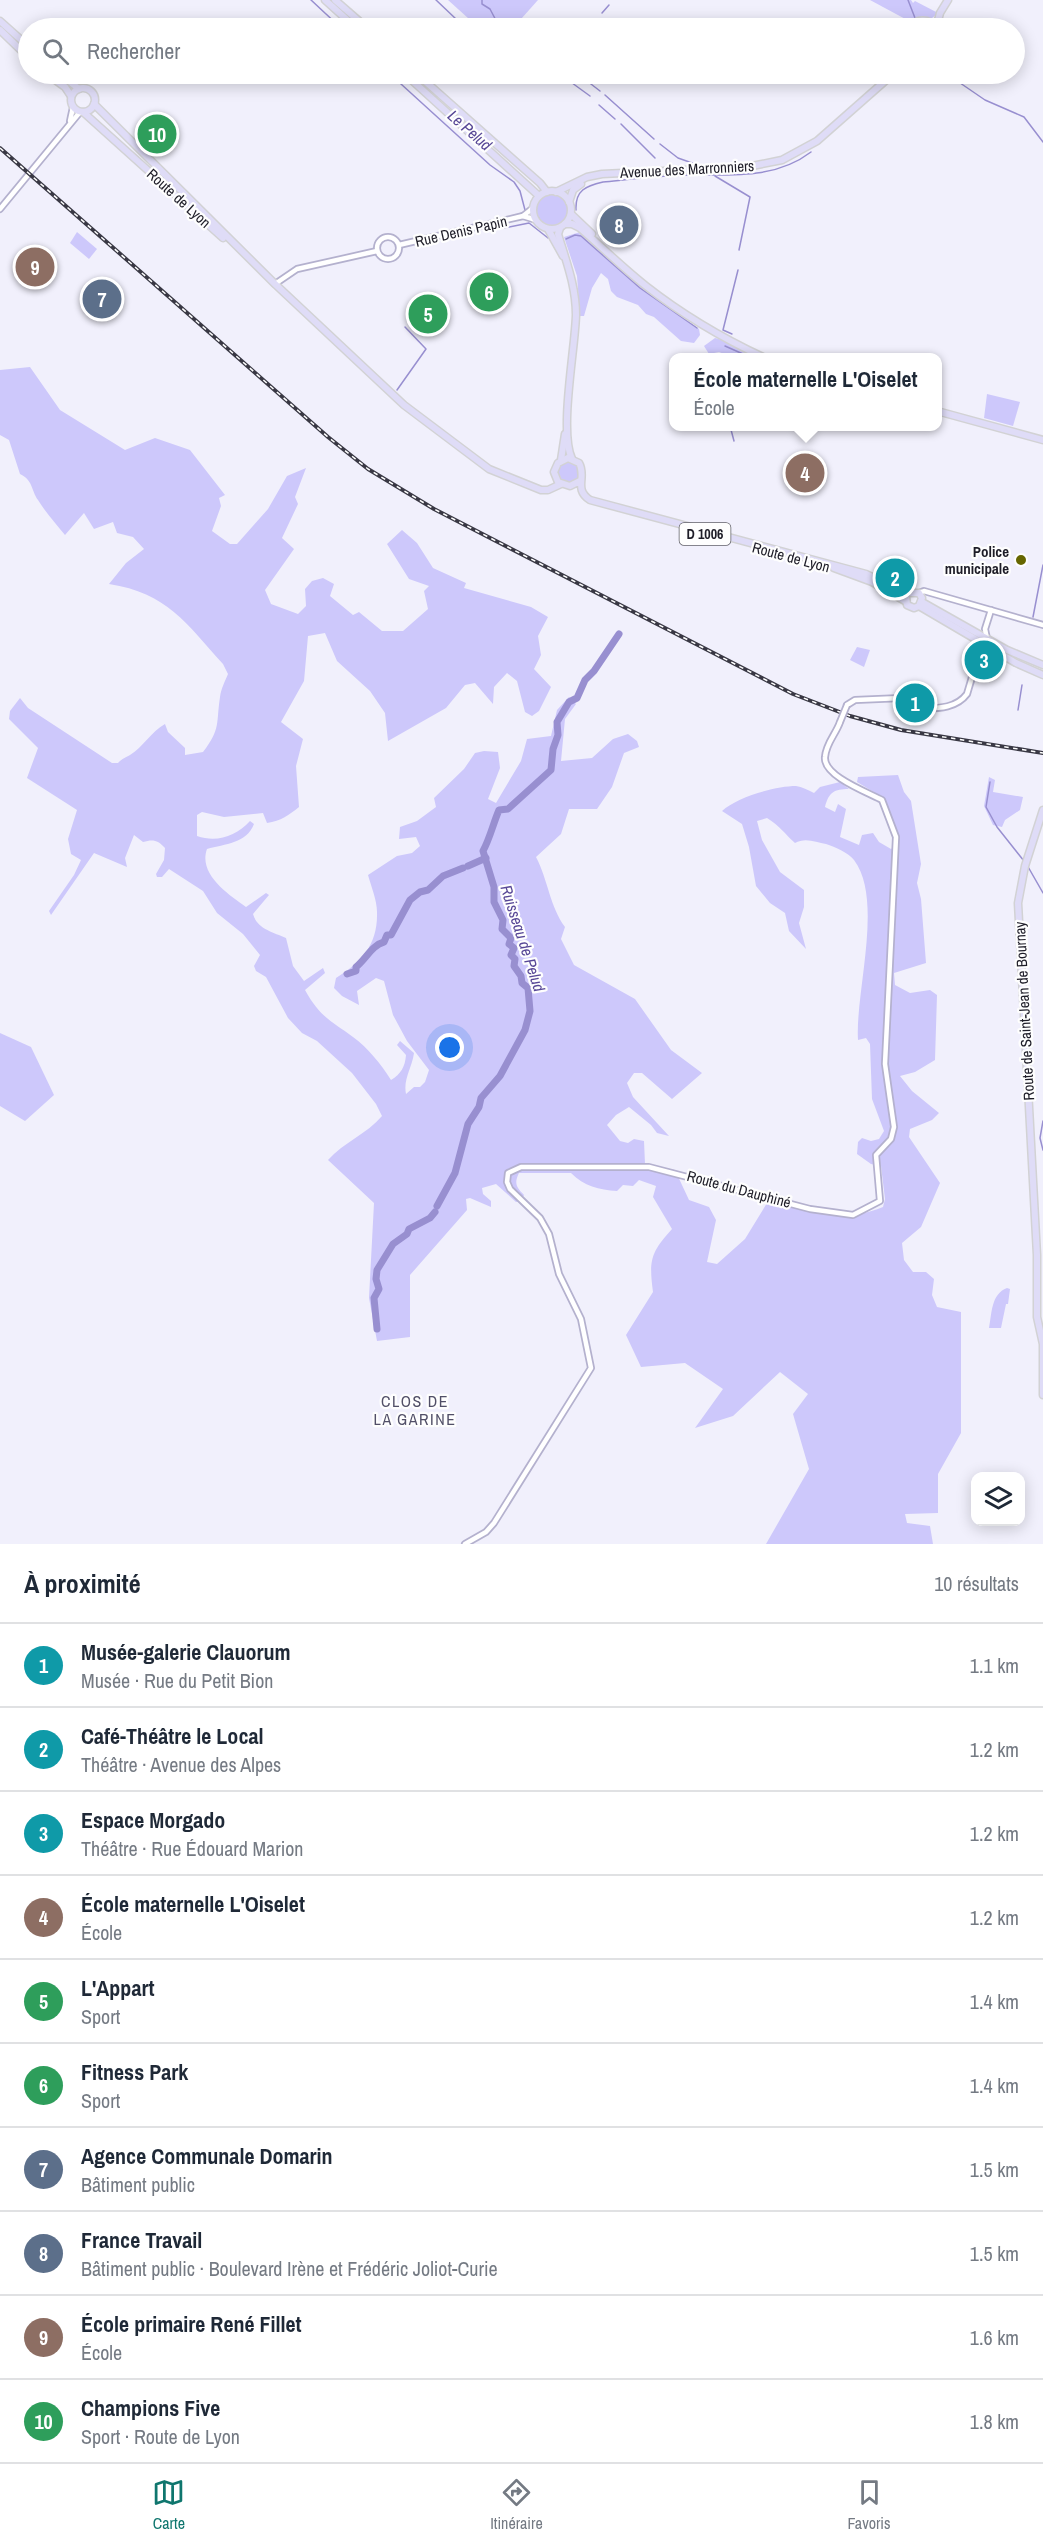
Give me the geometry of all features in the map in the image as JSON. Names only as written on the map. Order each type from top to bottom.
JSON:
[{"type":"main road","points":[[325,0],[345,18]]},
{"type":"main road","points":[[335,0],[356,18]]},
{"type":"main road","points":[[939,18],[948,0]]},
{"type":"main road","points":[[931,18],[940,13]]},
{"type":"main road","points":[[0,21],[18,37]]},
{"type":"main road","points":[[0,30],[18,47]]},
{"type":"main road","points":[[61,84],[71,96],[73,107],[81,112],[90,110],[94,105],[93,93],[87,89],[79,89],[73,84]]},
{"type":"main road","points":[[416,84],[539,196]]},
{"type":"main road","points":[[428,84],[540,183],[546,192]]},
{"type":"main road","name":"Avenue des Marronniers","points":[[556,192],[594,176],[747,167],[782,160],[817,141],[883,84]]},
{"type":"main road","points":[[71,96],[79,89]]},
{"type":"main road","name":"Route de Lyon","points":[[94,105],[275,284]]},
{"type":"main road","name":"Route de Lyon","points":[[81,112],[275,284],[396,396]]},
{"type":"main road","points":[[594,176],[573,190],[570,202],[571,214],[599,244]]},
{"type":"main road","points":[[567,264],[548,229],[536,220],[533,208],[539,196],[546,192],[556,192],[570,202]]},
{"type":"main road","points":[[396,396],[483,462],[499,471],[542,486],[550,484],[561,460],[567,427],[576,317],[574,286],[558,234],[571,214]]},
{"type":"main road","points":[[548,229],[576,225],[639,281],[678,310],[714,332],[757,353]]},
{"type":"main road","points":[[396,396],[415,414],[489,470],[541,490],[548,490],[561,484],[570,486],[580,481],[581,466],[572,459],[568,449],[567,427]]},
{"type":"main road","points":[[942,412],[1043,440]]},
{"type":"main road","points":[[561,460],[572,459]]},
{"type":"main road","points":[[555,476],[561,484]]},
{"type":"main road","name":"D 1006","points":[[580,481],[582,493],[590,500],[849,568],[908,593]]},
{"type":"main road","name":"Route de Lyon","points":[[570,486],[583,500],[591,504],[845,572],[872,582],[905,601]]},
{"type":"main road","points":[[921,600],[910,607],[905,601],[908,593],[921,600],[982,642],[1043,675]]},
{"type":"main road","points":[[982,642],[1043,665]]},
{"type":"main road","name":"Route de Saint-Jean de Bournay","points":[[1043,810],[1025,866],[1019,912],[1037,1255],[1037,1310],[1042,1338],[1043,1395]]},
{"type":"street","points":[[70,121],[73,107]]},
{"type":"street","points":[[0,209],[70,121],[81,112]]},
{"type":"street","name":"Rue Denis Papin","points":[[399,245],[523,216],[533,208]]},
{"type":"street","name":"Rue Denis Papin","points":[[523,216],[536,220]]},
{"type":"street","points":[[387,237],[394,238],[399,245],[398,254],[391,259],[383,258],[377,251],[378,243],[387,237]]},
{"type":"street","points":[[275,284],[297,269],[377,251]]},
{"type":"street","points":[[921,600],[932,594],[1043,625]]},
{"type":"street","points":[[982,642],[991,610]]},
{"type":"street","points":[[982,642],[986,629]]},
{"type":"street","name":"Route du Dauphiné","points":[[465,1544],[486,1532],[510,1502],[591,1368],[581,1319],[559,1274],[549,1234],[540,1218],[510,1189],[507,1182],[508,1173],[521,1167],[649,1167],[810,1209],[853,1215],[880,1202],[876,1155],[891,1138],[894,1127],[885,1064],[896,837],[882,800],[835,775],[828,769],[824,759],[827,746],[847,705],[855,700],[902,698],[916,709],[951,707],[967,694],[982,642]]},
{"type":"shaded area","points":[[448,0],[538,0],[522,18],[468,18]]},
{"type":"shaded area","points":[[870,0],[911,0],[913,3],[915,1],[938,13],[932,18],[903,18]]},
{"type":"shaded area","points":[[552,194],[563,199],[568,210],[563,221],[552,226],[541,221],[536,210],[541,199]]},
{"type":"shaded area","points":[[77,232],[97,249],[89,259],[70,243]]},
{"type":"shaded area","points":[[580,232],[647,292],[699,329],[700,335],[694,343],[681,341],[638,305],[617,297],[611,291],[608,279],[601,273],[592,288],[584,316],[580,316],[577,276],[564,237]]},
{"type":"shaded area","points":[[715,338],[749,353],[708,353],[704,346]]},
{"type":"shaded area","points":[[30,367],[60,410],[125,450],[155,438],[190,450],[225,495],[219,498],[221,506],[212,531],[230,544],[237,544],[268,509],[287,476],[306,468],[295,497],[298,504],[282,538],[294,549],[265,590],[271,604],[298,614],[306,606],[305,589],[312,581],[323,578],[334,584],[330,596],[353,615],[359,612],[382,631],[403,631],[428,609],[424,591],[429,586],[409,579],[387,544],[402,530],[417,543],[433,568],[466,583],[464,588],[531,607],[548,617],[538,636],[541,655],[534,669],[551,687],[539,711],[532,716],[525,712],[517,681],[507,673],[494,687],[493,704],[475,683],[465,685],[446,708],[388,741],[385,713],[370,691],[337,661],[325,633],[308,636],[304,681],[281,722],[303,739],[296,766],[299,807],[276,821],[267,823],[263,813],[224,817],[202,812],[197,815],[197,836],[212,839],[226,837],[239,831],[250,821],[254,824],[241,839],[207,849],[205,858],[211,875],[223,890],[246,907],[266,893],[269,895],[253,914],[255,919],[266,929],[286,938],[293,966],[304,981],[323,968],[325,973],[305,990],[310,999],[326,1017],[369,1051],[391,1080],[400,1073],[405,1063],[406,1055],[397,1045],[400,1041],[414,1053],[406,1083],[406,1094],[425,1082],[429,1070],[407,1041],[393,1015],[384,981],[376,978],[357,991],[359,1005],[342,996],[334,988],[336,978],[361,959],[375,934],[377,907],[368,875],[397,856],[412,853],[420,846],[416,837],[399,839],[400,827],[417,821],[436,807],[434,798],[464,769],[475,753],[498,752],[500,768],[488,799],[496,803],[521,761],[527,739],[551,736],[557,710],[569,697],[576,704],[565,719],[561,761],[592,758],[613,739],[628,734],[637,741],[639,747],[624,753],[612,787],[597,809],[569,809],[561,834],[536,857],[556,911],[565,927],[561,939],[574,965],[635,999],[671,1050],[702,1073],[672,1099],[642,1073],[634,1073],[627,1083],[633,1097],[669,1136],[657,1133],[629,1107],[616,1115],[607,1125],[620,1141],[628,1143],[634,1139],[644,1141],[645,1164],[675,1170],[689,1200],[709,1207],[716,1220],[707,1262],[717,1264],[745,1239],[767,1203],[839,1216],[853,1215],[883,1207],[885,1199],[881,1166],[871,1164],[857,1154],[858,1142],[862,1138],[871,1141],[879,1139],[884,1131],[872,1099],[870,1044],[866,1038],[858,1040],[868,922],[863,877],[854,860],[842,850],[810,840],[795,843],[767,818],[757,821],[762,840],[780,872],[804,890],[804,907],[799,923],[806,949],[789,931],[785,913],[770,903],[756,886],[742,824],[722,811],[737,801],[768,790],[796,786],[814,793],[820,787],[840,782],[849,789],[833,792],[825,807],[835,812],[838,804],[846,809],[840,837],[859,845],[862,835],[873,833],[879,842],[891,849],[898,844],[890,812],[882,797],[857,782],[858,777],[898,775],[904,792],[911,801],[921,864],[917,883],[921,899],[926,963],[894,973],[895,985],[910,993],[930,990],[937,995],[935,1060],[915,1072],[900,1076],[912,1091],[939,1113],[932,1120],[910,1129],[909,1137],[940,1183],[921,1227],[902,1243],[904,1260],[913,1272],[926,1272],[934,1279],[932,1295],[937,1307],[961,1312],[961,1433],[938,1474],[938,1513],[905,1514],[907,1523],[930,1526],[933,1544],[766,1544],[809,1469],[793,1414],[808,1394],[780,1372],[733,1416],[695,1428],[723,1389],[685,1363],[641,1367],[626,1335],[653,1292],[651,1265],[655,1251],[672,1229],[653,1197],[656,1186],[639,1180],[633,1186],[623,1185],[617,1191],[587,1184],[571,1173],[519,1173],[517,1185],[524,1195],[521,1201],[516,1202],[496,1184],[482,1188],[483,1194],[491,1201],[491,1207],[470,1198],[466,1199],[467,1210],[410,1275],[410,1337],[377,1341],[369,1298],[374,1203],[328,1160],[382,1116],[376,1104],[352,1073],[317,1041],[302,1033],[288,1018],[266,977],[256,971],[254,966],[260,955],[243,934],[217,913],[203,891],[169,869],[162,877],[157,877],[156,874],[164,860],[165,848],[158,842],[153,840],[143,842],[134,835],[125,858],[127,867],[94,853],[51,915],[49,911],[74,875],[81,860],[71,854],[68,839],[77,810],[27,778],[38,748],[9,719],[10,711],[20,698],[28,708],[112,763],[118,763],[135,752],[165,724],[168,732],[185,748],[185,755],[203,752],[215,731],[223,685],[228,674],[223,664],[198,635],[161,602],[129,588],[109,584],[126,563],[144,549],[133,537],[117,533],[113,522],[94,529],[84,513],[65,535],[41,505],[30,482],[20,474],[9,440],[0,435],[0,370]]},
{"type":"shaded area","points":[[987,394],[1020,402],[1013,426],[984,418]]},
{"type":"shaded area","points":[[568,461],[576,464],[579,472],[576,480],[568,483],[560,480],[557,472],[560,464]]},
{"type":"shaded area","points":[[857,647],[870,650],[864,667],[850,660]]},
{"type":"shaded area","points":[[989,777],[995,780],[993,792],[1023,797],[1020,810],[1005,820],[1002,827],[993,825],[984,806]]},
{"type":"shaded area","points":[[0,1033],[31,1047],[54,1095],[25,1121],[0,1106]]},
{"type":"shaded area","points":[[1007,1288],[1010,1289],[1008,1304],[1006,1304],[1001,1328],[989,1328],[995,1299]]},
{"type":"waterway","name":"Le Pelud","points":[[311,0],[330,18]]},
{"type":"waterway","points":[[436,0],[455,18]]},
{"type":"waterway","name":"Le Pelud","points":[[482,0],[482,4],[490,9],[495,18]]},
{"type":"waterway","points":[[908,0],[915,18]]},
{"type":"waterway","points":[[602,13],[609,5]]},
{"type":"waterway","name":"Le Pelud","points":[[401,84],[490,165],[514,182],[520,191],[525,210]]},
{"type":"waterway","points":[[574,84],[590,96]]},
{"type":"waterway","name":"Le Pelud","points":[[591,84],[600,91]]},
{"type":"waterway","points":[[962,84],[985,100],[1024,117],[1043,142]]},
{"type":"waterway","name":"Le Pelud","points":[[605,95],[654,139]]},
{"type":"waterway","points":[[599,105],[615,119]]},
{"type":"waterway","points":[[621,124],[655,158]]},
{"type":"waterway","name":"Le Pelud","points":[[660,144],[678,158],[695,164]]},
{"type":"waterway","points":[[576,210],[580,193],[591,185],[603,182],[770,171],[784,167],[811,152]]},
{"type":"waterway","name":"Le Pelud","points":[[715,176],[750,197],[739,250]]},
{"type":"waterway","name":"Le Pelud","points":[[504,228],[529,223],[548,238]]},
{"type":"waterway","name":"Le Pelud","points":[[566,239],[575,235],[581,236],[640,288],[697,328]]},
{"type":"waterway","name":"Le Pelud","points":[[732,334],[723,330],[738,270]]},
{"type":"waterway","points":[[397,390],[426,349],[405,327]]},
{"type":"waterway","name":"Le Pelud","points":[[725,346],[741,353]]},
{"type":"waterway","name":"Le Pelud","points":[[731,431],[734,441]]},
{"type":"waterway","points":[[1033,617],[1043,565]]},
{"type":"waterway","name":"Ruisseau de Pelud","points":[[437,1206],[455,1173],[468,1124],[479,1107],[481,1098],[500,1076],[525,1030],[530,1011],[528,988],[522,983],[521,976],[514,966],[515,959],[511,955],[514,948],[509,944],[511,938],[502,929],[503,920],[494,902],[494,887],[483,851],[499,810],[508,809],[551,770],[553,749],[558,735],[557,722],[569,702],[577,698],[585,680],[594,671],[619,634]]},
{"type":"waterway","points":[[1018,710],[1022,685]]},
{"type":"waterway","points":[[990,782],[986,807],[997,827],[1024,861]]},
{"type":"waterway","points":[[468,866],[486,858]]},
{"type":"waterway","points":[[1027,865],[1043,893]]},
{"type":"waterway","points":[[347,974],[356,971],[356,967],[373,949],[384,942],[387,935],[391,935],[410,900],[420,892],[428,890],[443,876],[463,868]]},
{"type":"waterway","points":[[1043,1121],[1040,1138],[1043,1150]]},
{"type":"waterway","name":"Ruisseau de Pelud","points":[[377,1329],[374,1298],[379,1289],[376,1279],[377,1270],[393,1244],[407,1234],[409,1229],[430,1218],[435,1212]]},
{"type":"railway","points":[[0,148],[328,437],[368,469],[434,509],[793,694],[850,716],[901,730],[1043,753]]},
{"type":"place","name":"Champions Five","points":[[157,134]]},
{"type":"place","name":"France Travail","points":[[619,225]]},
{"type":"place","name":"École primaire René Fillet","points":[[35,267]]},
{"type":"place","name":"Fitness Park","points":[[489,292]]},
{"type":"place","name":"Agence Communale Domarin","points":[[102,299]]},
{"type":"place","name":"L'Appart","points":[[428,314]]},
{"type":"place","name":"École maternelle L'Oiselet","points":[[805,473]]},
{"type":"place","name":"Police municipale","points":[[1021,560]]},
{"type":"place","name":"Café-Théâtre le Local","points":[[895,578]]},
{"type":"place","name":"Espace Morgado","points":[[984,660]]},
{"type":"place","name":"Musée-galerie Clauorum","points":[[915,703]]},
{"type":"district","name":"CLOS DE LA GARINE","points":[[415,1410]]}]
